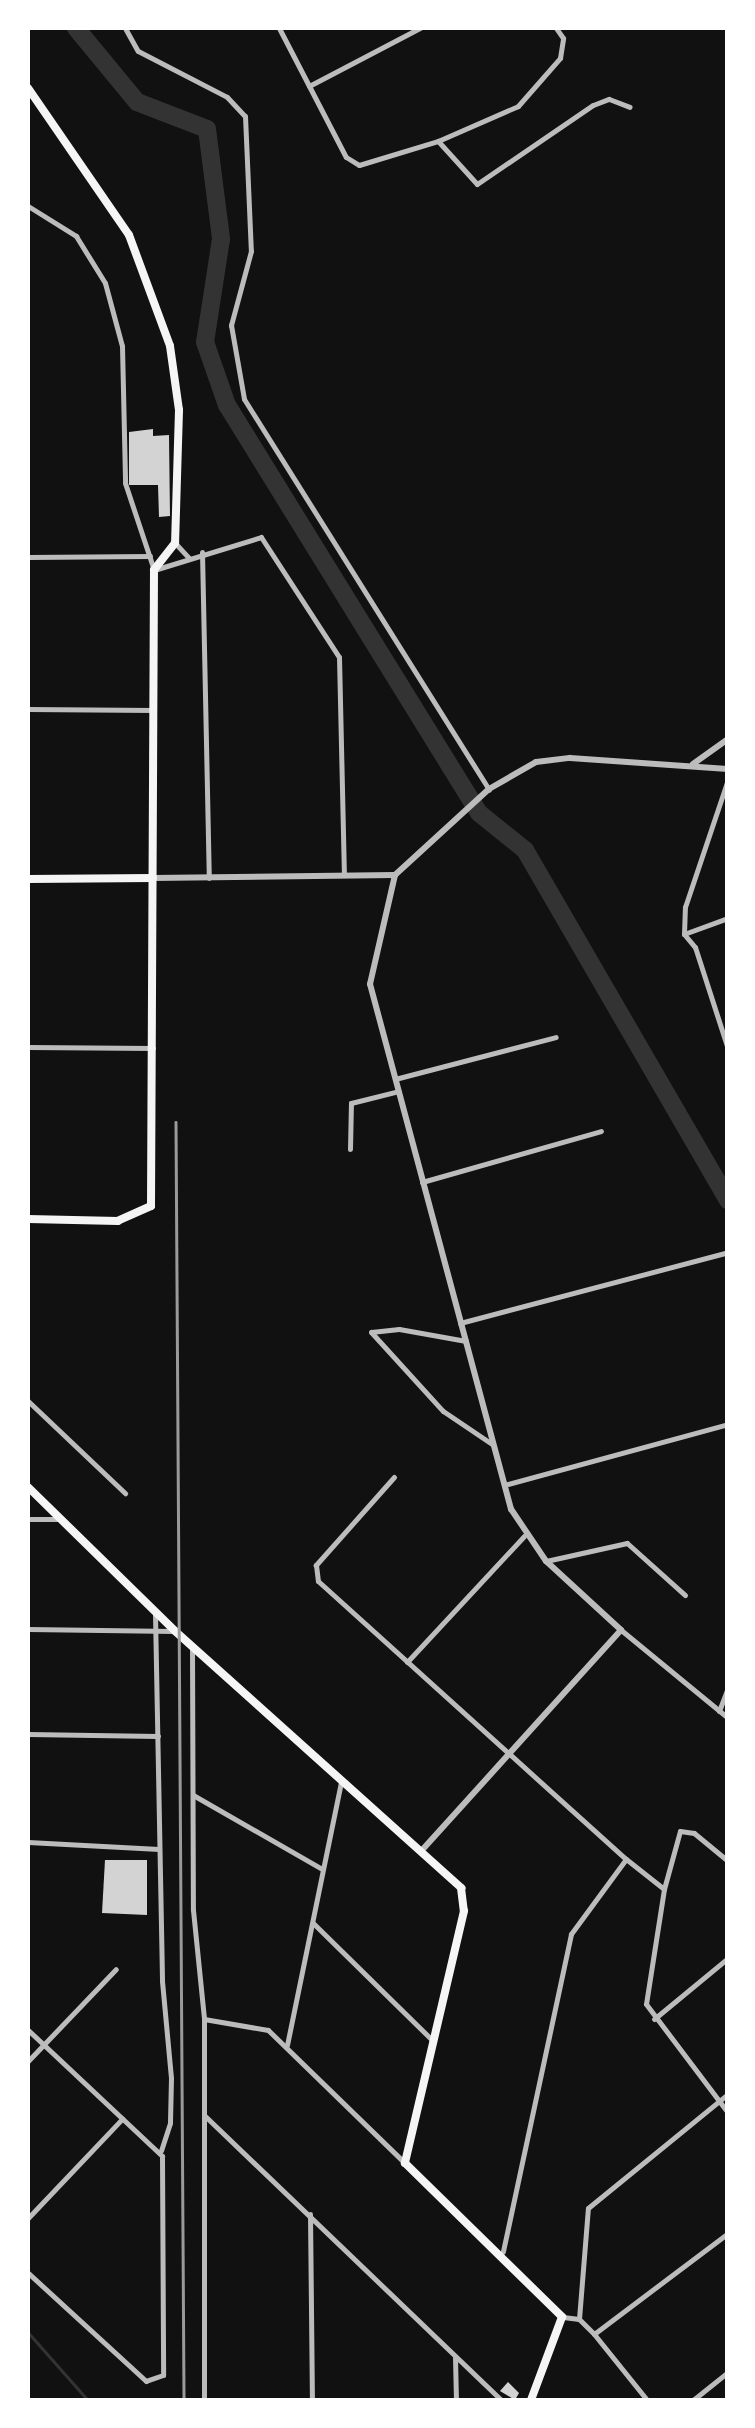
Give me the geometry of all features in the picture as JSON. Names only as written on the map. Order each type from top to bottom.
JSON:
[{"type":"main road","points":[[28,88],[115,207],[162,319],[179,410],[175,542],[154,570],[151,1206],[130,1220],[28,1218]]},
{"type":"main road","points":[[28,879],[153,878]]},
{"type":"main road","points":[[28,1487],[175,1631],[420,1851],[464,1898],[405,2163],[503,2252],[562,2317],[531,2400]]},
{"type":"street","points":[[125,28],[138,52],[227,98],[245,116],[252,251],[231,325],[244,399],[489,789]]},
{"type":"street","points":[[278,28],[340,146],[359,165],[438,141],[533,93],[560,58],[562,38],[556,28]]},
{"type":"street","points":[[309,86],[420,28]]},
{"type":"street","points":[[438,141],[477,184],[593,105],[609,98],[630,107]]},
{"type":"street","points":[[28,206],[87,247],[109,295],[122,346],[125,484],[154,570],[202,552],[262,537],[342,671],[344,878]]},
{"type":"street","points":[[175,542],[189,558]]},
{"type":"street","points":[[202,552],[209,878]]},
{"type":"street","points":[[28,556],[150,556]]},
{"type":"street","points":[[28,709],[153,710]]},
{"type":"street","points":[[690,765],[709,757],[728,739]]},
{"type":"street","points":[[709,757],[713,768]]},
{"type":"street","points":[[728,769],[553,759],[489,789],[395,875],[370,984],[492,1444],[524,1536],[621,1630],[728,1718]]},
{"type":"street","points":[[728,779],[685,907],[684,934],[695,947],[728,1049]]},
{"type":"street","points":[[153,878],[395,875]]},
{"type":"street","points":[[684,934],[728,918]]},
{"type":"street","points":[[396,1078],[556,1037]]},
{"type":"street","points":[[28,1048],[152,1048]]},
{"type":"street","points":[[350,1149],[351,1103],[399,1091]]},
{"type":"street","points":[[422,1182],[601,1131]]},
{"type":"street","points":[[460,1323],[728,1252]]},
{"type":"street","points":[[466,1341],[400,1329],[371,1332],[443,1411],[492,1444]]},
{"type":"street","points":[[28,1402],[124,1492]]},
{"type":"street","points":[[504,1486],[728,1424]]},
{"type":"street","points":[[394,1476],[314,1574],[506,1755],[664,1889]]},
{"type":"street","points":[[28,1520],[60,1519]]},
{"type":"street","points":[[407,1662],[524,1536]]},
{"type":"street","points":[[546,1561],[627,1543],[684,1595]]},
{"type":"street","points":[[28,2274],[146,2380],[162,2374],[161,2153],[170,2123],[171,2078],[159,1849],[155,1611]]},
{"type":"street","points":[[28,1629],[175,1631]]},
{"type":"street","points":[[420,1851],[621,1630]]},
{"type":"street","points":[[192,1646],[194,1969],[204,2020],[204,2400]]},
{"type":"street","points":[[718,1710],[728,1688]]},
{"type":"street","points":[[28,1734],[158,1736]]},
{"type":"street","points":[[286,2045],[341,1781]]},
{"type":"street","points":[[193,1795],[322,1869]]},
{"type":"street","points":[[728,1860],[694,1833],[680,1831],[664,1889],[646,2004],[728,2113]]},
{"type":"street","points":[[28,1840],[159,1849]]},
{"type":"street","points":[[503,2252],[571,1934],[626,1859]]},
{"type":"street","points":[[313,1923],[432,2040]]},
{"type":"street","points":[[654,2019],[728,1958]]},
{"type":"street","points":[[28,2062],[116,1969]]},
{"type":"street","points":[[204,2020],[252,2024],[286,2045],[405,2163]]},
{"type":"street","points":[[28,2030],[161,2153]]},
{"type":"street","points":[[579,2319],[588,2208],[728,2094]]},
{"type":"street","points":[[205,2116],[501,2400]]},
{"type":"street","points":[[28,2218],[122,2118]]},
{"type":"street","points":[[310,2214],[312,2400]]},
{"type":"street","points":[[594,2334],[728,2232]]},
{"type":"street","points":[[562,2317],[579,2319],[647,2400]]},
{"type":"street","points":[[455,2354],[456,2400]]},
{"type":"street","points":[[692,2400],[728,2372]]},
{"type":"building","points":[[153,429],[153,436],[169,435],[170,516],[159,517],[158,485],[129,485],[129,432]]},
{"type":"building","points":[[105,1860],[147,1860],[147,1915],[102,1913]]},
{"type":"building","points":[[508,2382],[519,2393],[515,2400],[500,2391]]},
{"type":"waterway","points":[[76,28],[137,102],[207,129],[221,239],[205,342],[227,405],[479,813],[525,850],[728,1200]]},
{"type":"waterway","points":[[28,2332],[88,2400]]},
{"type":"railway","points":[[176,1122],[184,2400]]}]
